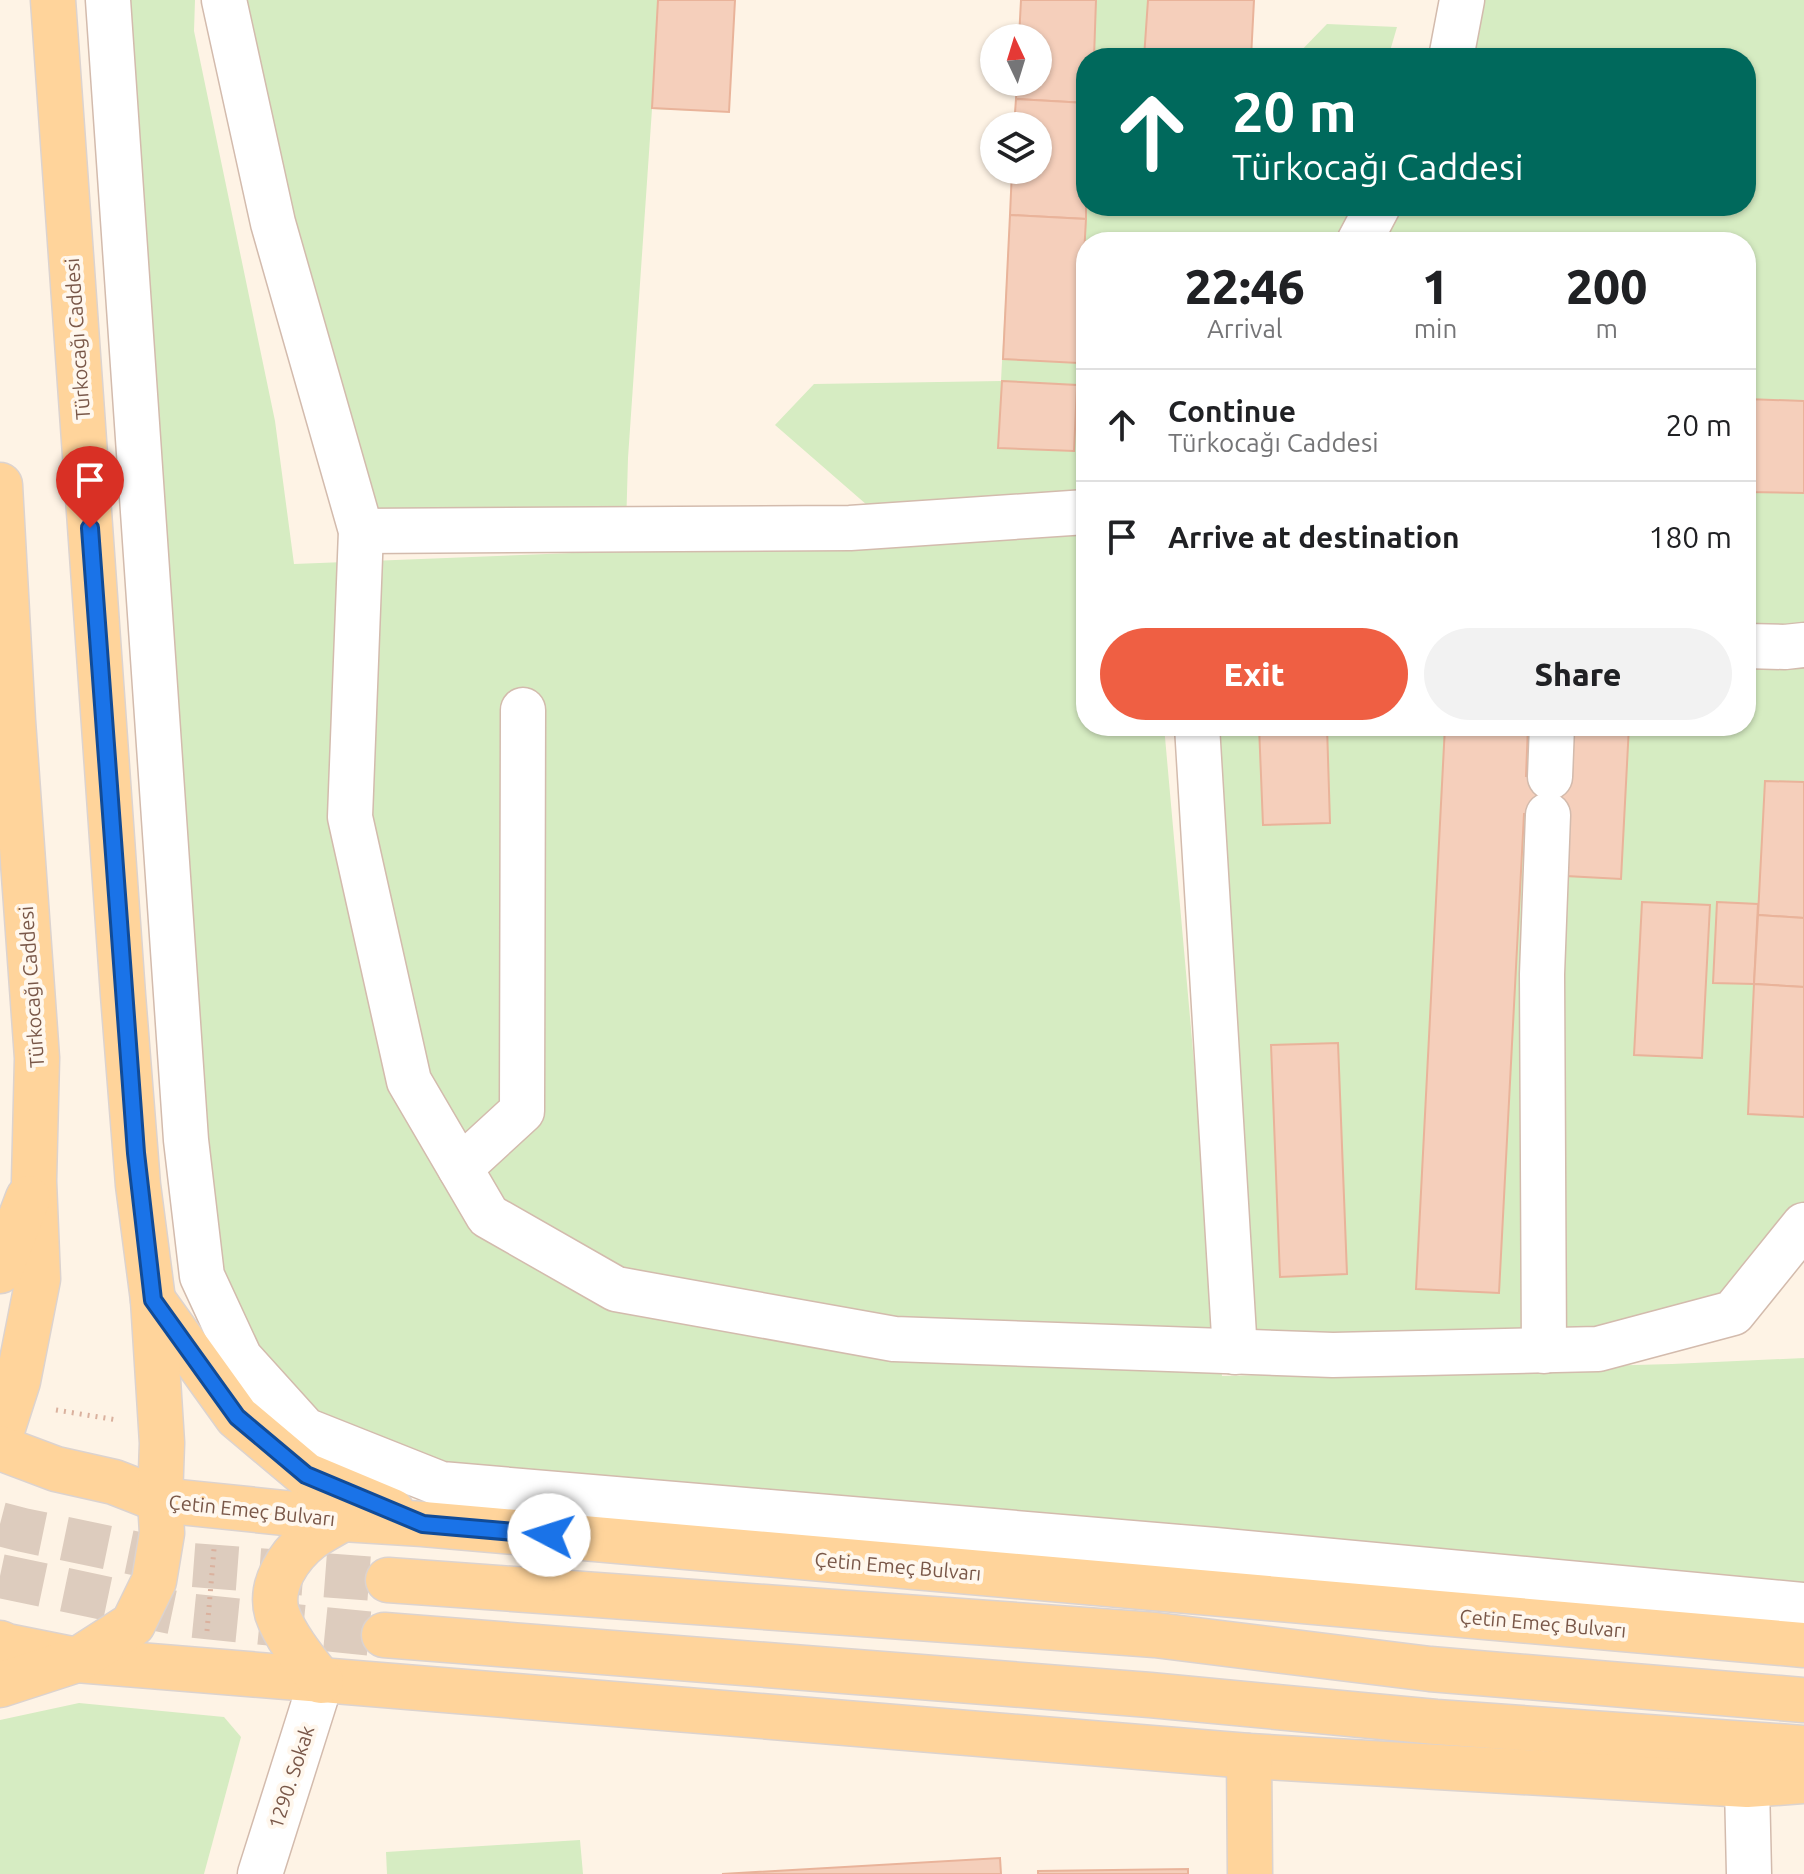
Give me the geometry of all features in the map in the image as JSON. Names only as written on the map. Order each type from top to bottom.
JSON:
[{"type":"main road","name":"Türkocağı Caddesi","points":[[53,0],[138,1185],[153,1300],[162,1443],[162,1533],[154,1581],[133,1624],[77,1660]]},
{"type":"main road","name":"Türkocağı Caddesi","points":[[0,485],[6,711],[37,1058],[34,1181],[38,1279],[18,1381],[0,1437]]},
{"type":"main road","points":[[0,1271],[34,1181]]},
{"type":"main road","name":"Türkocağı Caddesi","points":[[153,1300],[237,1417],[306,1475],[423,1524]]},
{"type":"main road","name":"Çetin Emeç Bulvarı","points":[[0,1448],[56,1469],[114,1482],[160,1500],[343,1519],[1804,1645]]},
{"type":"main road","points":[[321,1681],[295,1647],[277,1612],[276,1587],[288,1562],[310,1539],[343,1519]]},
{"type":"main road","points":[[388,1580],[1155,1635],[1430,1669],[1804,1700]]},
{"type":"main road","points":[[384,1635],[1150,1695],[1436,1722],[1804,1748]]},
{"type":"main road","points":[[0,1643],[77,1660],[1249,1756],[1747,1785],[1804,1781]]},
{"type":"main road","points":[[0,1685],[77,1660]]},
{"type":"main road","points":[[1249,1756],[1250,1874]]},
{"type":"street","points":[[108,0],[186,1140],[202,1276],[240,1358],[305,1430],[441,1484],[1231,1551],[1804,1605]]},
{"type":"street","points":[[224,0],[273,223],[361,531],[350,817],[409,1081],[488,1216],[616,1289],[894,1339],[1333,1355],[1598,1349],[1733,1313],[1804,1225]]},
{"type":"street","points":[[1453,48],[1462,0]]},
{"type":"street","points":[[361,531],[850,528],[1076,513]]},
{"type":"street","points":[[1756,646],[1804,645]]},
{"type":"street","points":[[460,1168],[522,1111],[523,710]]},
{"type":"street","points":[[1198,736],[1235,1352]]},
{"type":"street","points":[[1544,1351],[1542,974],[1552,736]]},
{"type":"street","name":"1290. Sokak","points":[[260,1874],[321,1681]]},
{"type":"street","points":[[1747,1785],[1749,1874]]},
{"type":"path","points":[[56,1410],[130,1423]]},
{"type":"path","points":[[207,1636],[215,1544]]},
{"type":"green space","points":[[108,0],[195,0],[194,31],[275,421],[294,564],[1076,533],[1076,736],[1165,736],[1222,1376],[1804,1358],[1804,1605],[441,1484],[305,1430],[202,1276]]},
{"type":"green space","points":[[224,0],[735,0],[729,112],[652,109],[626,529],[361,531]]},
{"type":"green space","points":[[1021,0],[1254,0],[1252,48],[1076,48],[1076,216],[1756,216],[1756,48],[1453,48],[1462,0],[1804,0],[1804,1225],[1733,1313],[1598,1349],[1235,1352],[1198,736],[1756,736],[1756,232],[1076,232],[1076,513],[890,525],[775,425],[814,384],[1001,381],[1011,184],[1052,184],[1052,112],[1015,112],[1016,96],[1052,96],[1052,24],[1020,24]]},
{"type":"green space","points":[[1327,24],[1397,27],[1391,48],[1304,48]]},
{"type":"green space","points":[[79,1703],[224,1717],[241,1737],[204,1874],[0,1874],[0,1720]]},
{"type":"green space","points":[[580,1840],[583,1874],[387,1874],[386,1852]]},
{"type":"building","points":[[658,0],[735,0],[729,112],[652,108]]},
{"type":"building","points":[[1021,0],[1096,0],[1094,48],[1076,48],[1076,102],[1016,99],[1016,96],[1052,96],[1052,24],[1020,24]]},
{"type":"building","points":[[1148,0],[1254,0],[1252,48],[1145,48]]},
{"type":"building","points":[[1016,99],[1076,102],[1076,216],[1086,216],[1086,219],[1010,215],[1011,184],[1052,184],[1052,112],[1015,112]]},
{"type":"building","points":[[1010,215],[1086,219],[1085,232],[1076,232],[1076,363],[1003,359]]},
{"type":"building","points":[[1002,381],[1076,385],[1074,451],[998,448]]},
{"type":"building","points":[[1756,399],[1804,401],[1804,493],[1756,492]]},
{"type":"building","points":[[1259,736],[1327,736],[1330,823],[1263,825]]},
{"type":"building","points":[[1444,736],[1528,736],[1526,776],[1572,778],[1574,736],[1628,736],[1621,879],[1566,876],[1570,816],[1524,814],[1499,1293],[1416,1289]]},
{"type":"building","points":[[1765,781],[1804,782],[1804,918],[1758,915]]},
{"type":"building","points":[[1642,902],[1710,905],[1702,1058],[1634,1055]]},
{"type":"building","points":[[1717,902],[1758,904],[1754,984],[1713,983]]},
{"type":"building","points":[[1758,915],[1804,918],[1804,987],[1754,984]]},
{"type":"building","points":[[1754,984],[1804,987],[1804,1117],[1748,1114]]},
{"type":"building","points":[[1338,1043],[1347,1274],[1280,1277],[1271,1045]]},
{"type":"building","points":[[1000,1858],[1001,1874],[722,1874]]},
{"type":"building","points":[[1188,1869],[1188,1874],[1038,1874],[1038,1871]]},
{"type":"tunnel","points":[[0,1524],[192,1565],[388,1580]]},
{"type":"tunnel","points":[[0,1576],[185,1615],[384,1635]]},
{"type":"route","points":[[90,528],[138,1185],[153,1300],[237,1417],[306,1475],[423,1524],[549,1535]]}]
